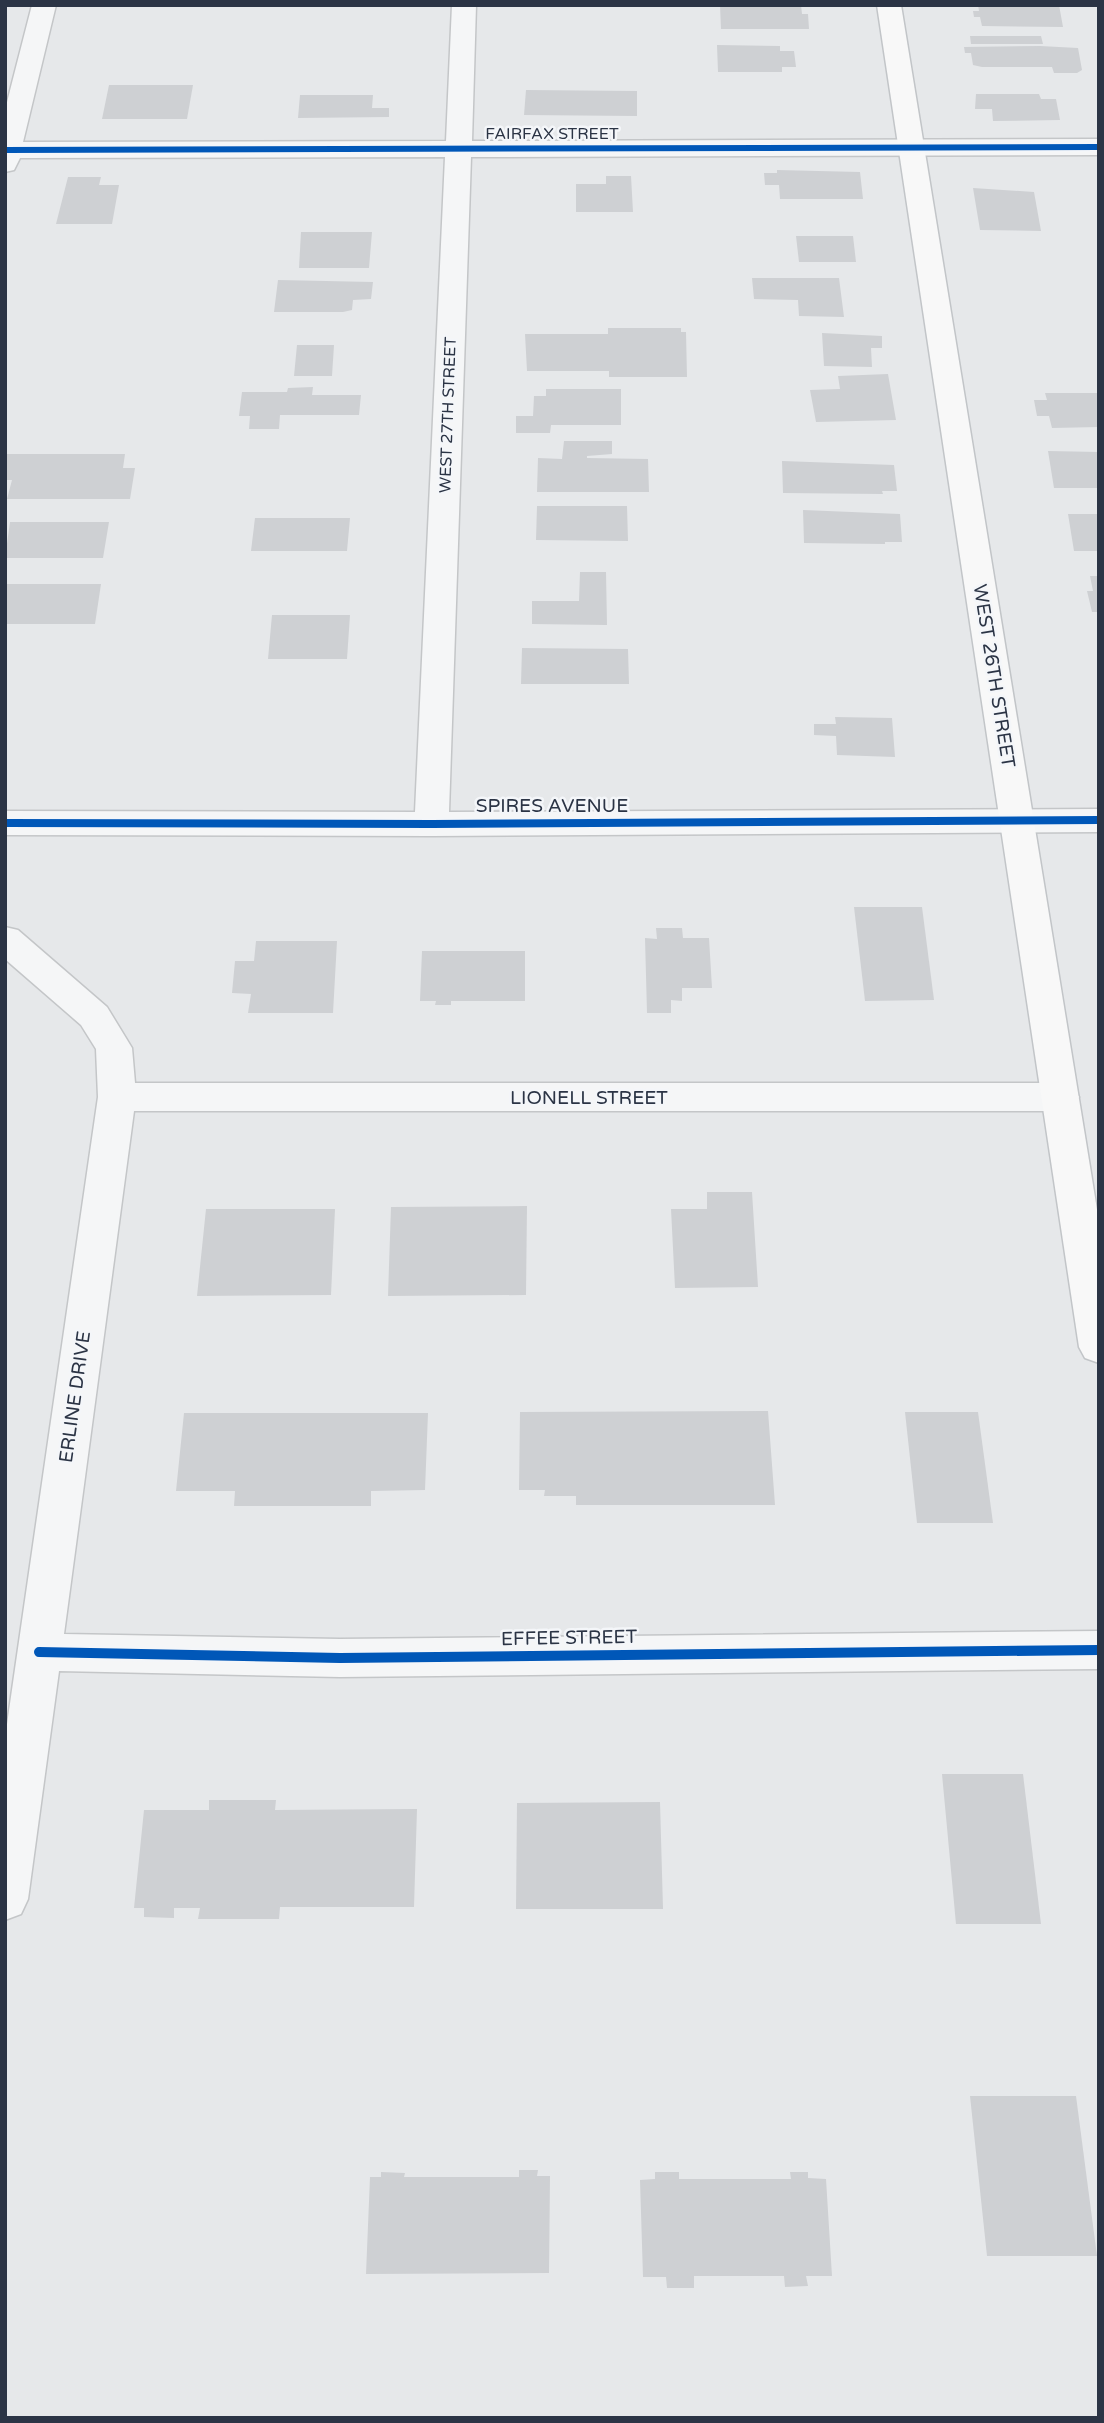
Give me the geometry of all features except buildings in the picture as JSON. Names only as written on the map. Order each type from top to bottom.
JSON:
[{"type":"main road","name":"WEST 26TH STREET","points":[[889,5],[1099,1347]]},
{"type":"street","points":[[6,155],[44,5]]},
{"type":"street","name":"WEST 27TH STREET","points":[[432,824],[464,5]]},
{"type":"street","name":"FAIRFAX STREET","points":[[6,155],[458,148],[1099,147]]},
{"type":"street","name":"SPIRES AVENUE","points":[[5,823],[432,824],[1099,820]]},
{"type":"street","name":"ERLINE DRIVE","points":[[5,939],[94,1016],[114,1048],[117,1097],[5,1899]]},
{"type":"street","name":"LIONELL STREET","points":[[117,1097],[1060,1097]]},
{"type":"street","name":"EFFEE STREET","points":[[39,1652],[340,1658],[1099,1650]]},
{"type":"cycle path","points":[[5,150],[1099,147]]},
{"type":"cycle path","points":[[5,823],[432,824],[1099,820]]},
{"type":"cycle path","points":[[39,1652],[340,1658],[1099,1650]]}]
